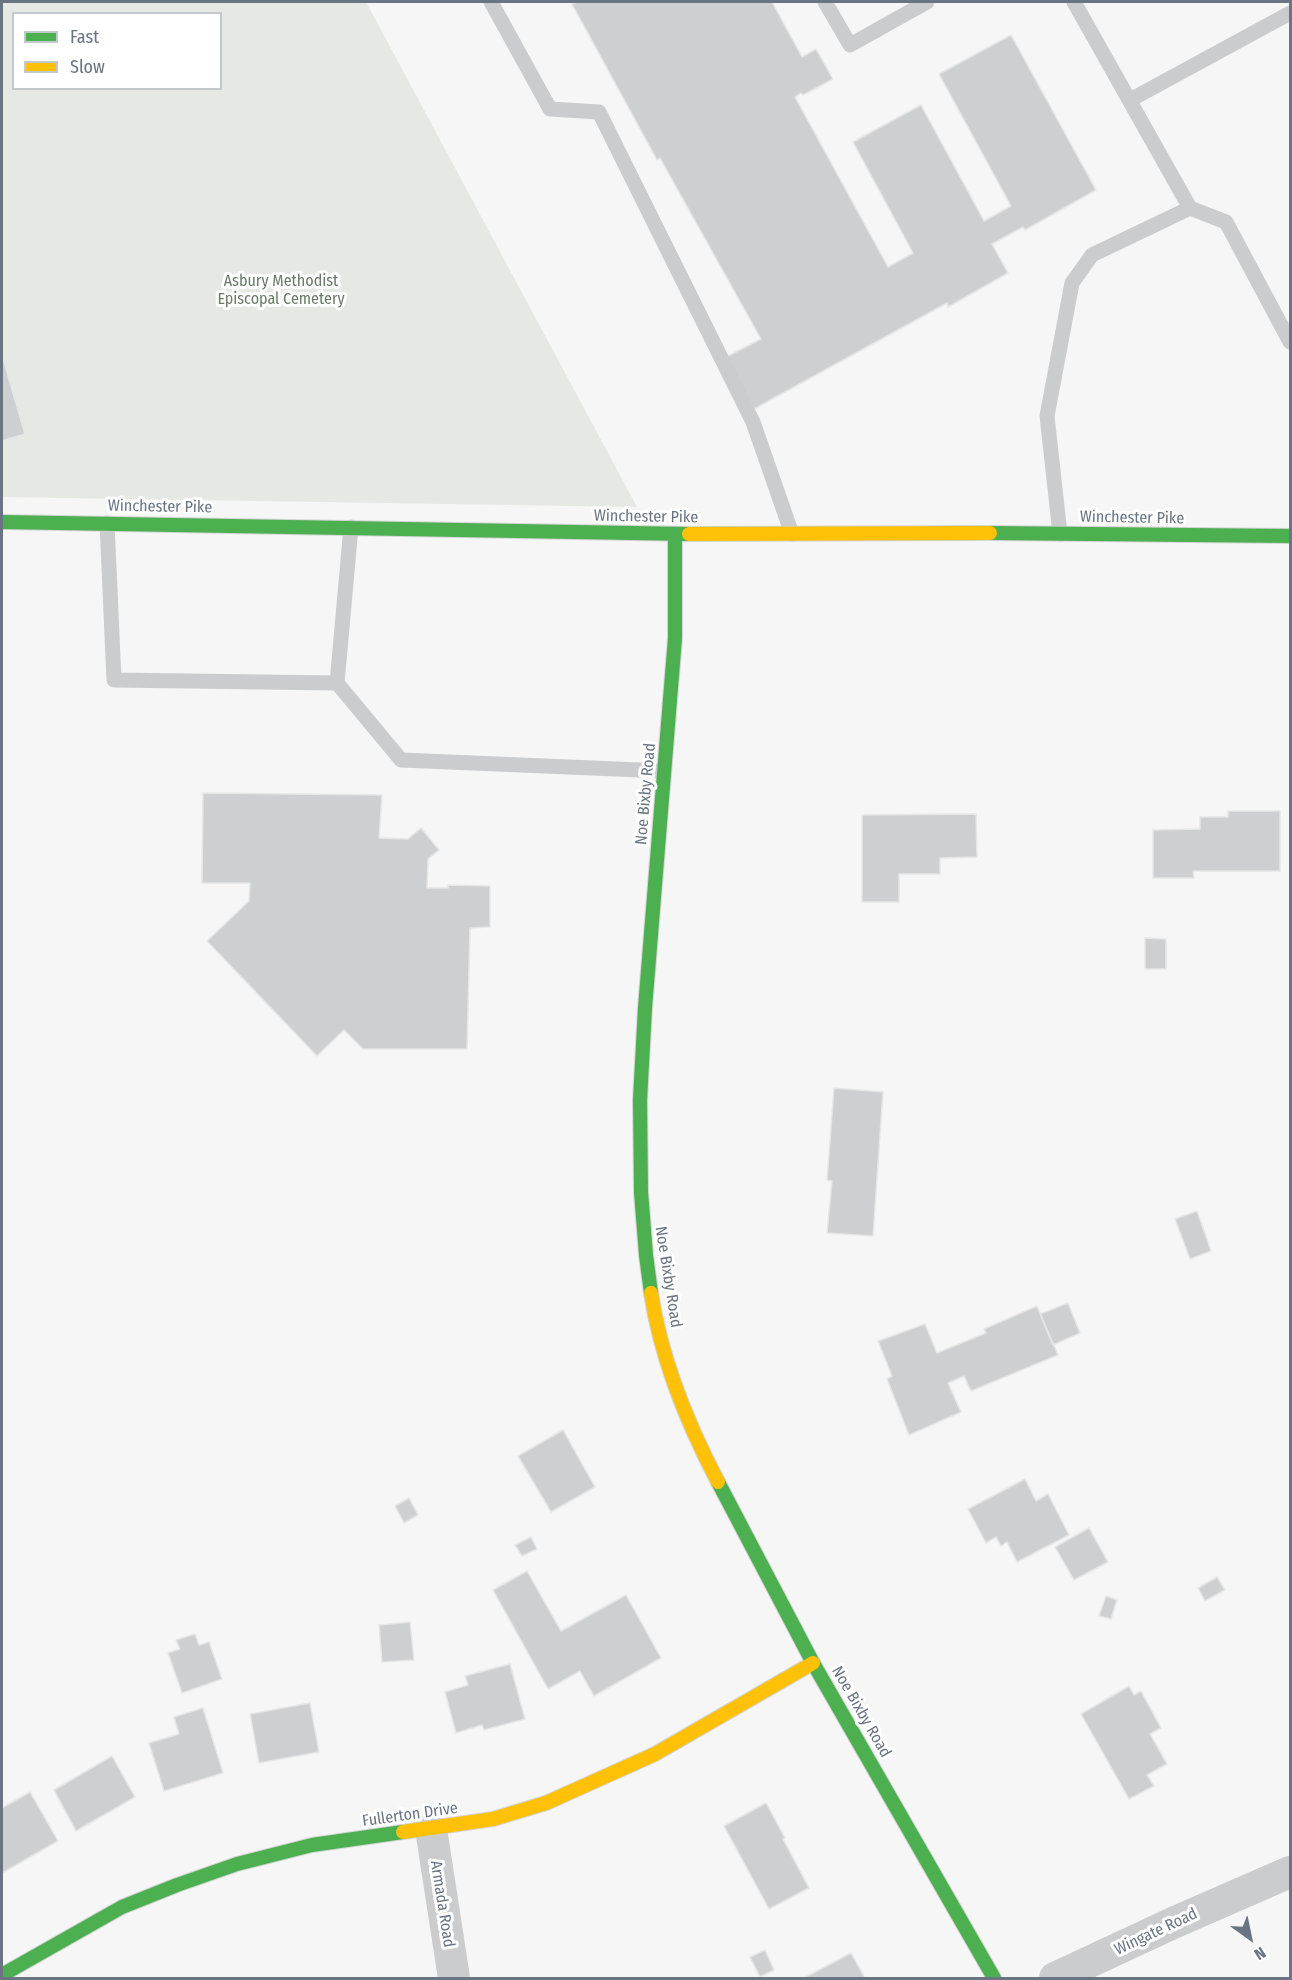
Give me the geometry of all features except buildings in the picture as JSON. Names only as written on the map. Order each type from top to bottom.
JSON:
[{"type":"street","name":"Winchester Pike","points":[[2,522],[675,534],[1290,536]]},
{"type":"street","name":"Noe Bixby Road","points":[[675,534],[675,638],[645,1008],[640,1100],[641,1192],[646,1255],[655,1318],[676,1390],[707,1461],[813,1663],[994,1978]]},
{"type":"street","name":"Fullerton Drive","points":[[2,1975],[122,1907],[237,1864],[312,1845],[493,1819],[546,1803],[656,1754],[813,1663]]},
{"type":"street","name":"Armada Road","points":[[431,1829],[454,1978]]},
{"type":"street","name":"Wingate Road","points":[[1055,1978],[1290,1872]]},
{"type":"lane","points":[[491,2],[550,109],[599,112],[753,422],[792,534]]},
{"type":"lane","points":[[825,2],[850,45],[927,2]]},
{"type":"lane","points":[[1074,2],[1190,208],[1226,222],[1290,342]]},
{"type":"lane","points":[[1130,100],[1290,13]]},
{"type":"lane","points":[[1060,534],[1047,416],[1072,283],[1092,255],[1190,208]]},
{"type":"lane","points":[[107,523],[114,680],[337,683]]},
{"type":"lane","points":[[351,527],[337,683],[401,760],[664,771]]},
{"type":"green space","name":"Asbury Methodist Episcopal Cemetery","points":[[2,2],[366,2],[637,507],[2,497]]},
{"type":"traffic: fast","points":[[2,522],[689,534]]},
{"type":"traffic: fast","points":[[990,533],[1290,536]]},
{"type":"traffic: fast","points":[[651,1293],[641,1192],[640,1100],[645,1008],[675,638],[675,534]]},
{"type":"traffic: fast","points":[[718,1482],[813,1663],[994,1978]]},
{"type":"traffic: fast","points":[[2,1975],[122,1907],[177,1885],[237,1864],[312,1845],[403,1832]]},
{"type":"traffic: slow","points":[[689,534],[990,533]]},
{"type":"traffic: slow","points":[[651,1293],[668,1366],[686,1414],[718,1482]]},
{"type":"traffic: slow","points":[[403,1832],[493,1819],[546,1803],[655,1754],[813,1663]]}]
